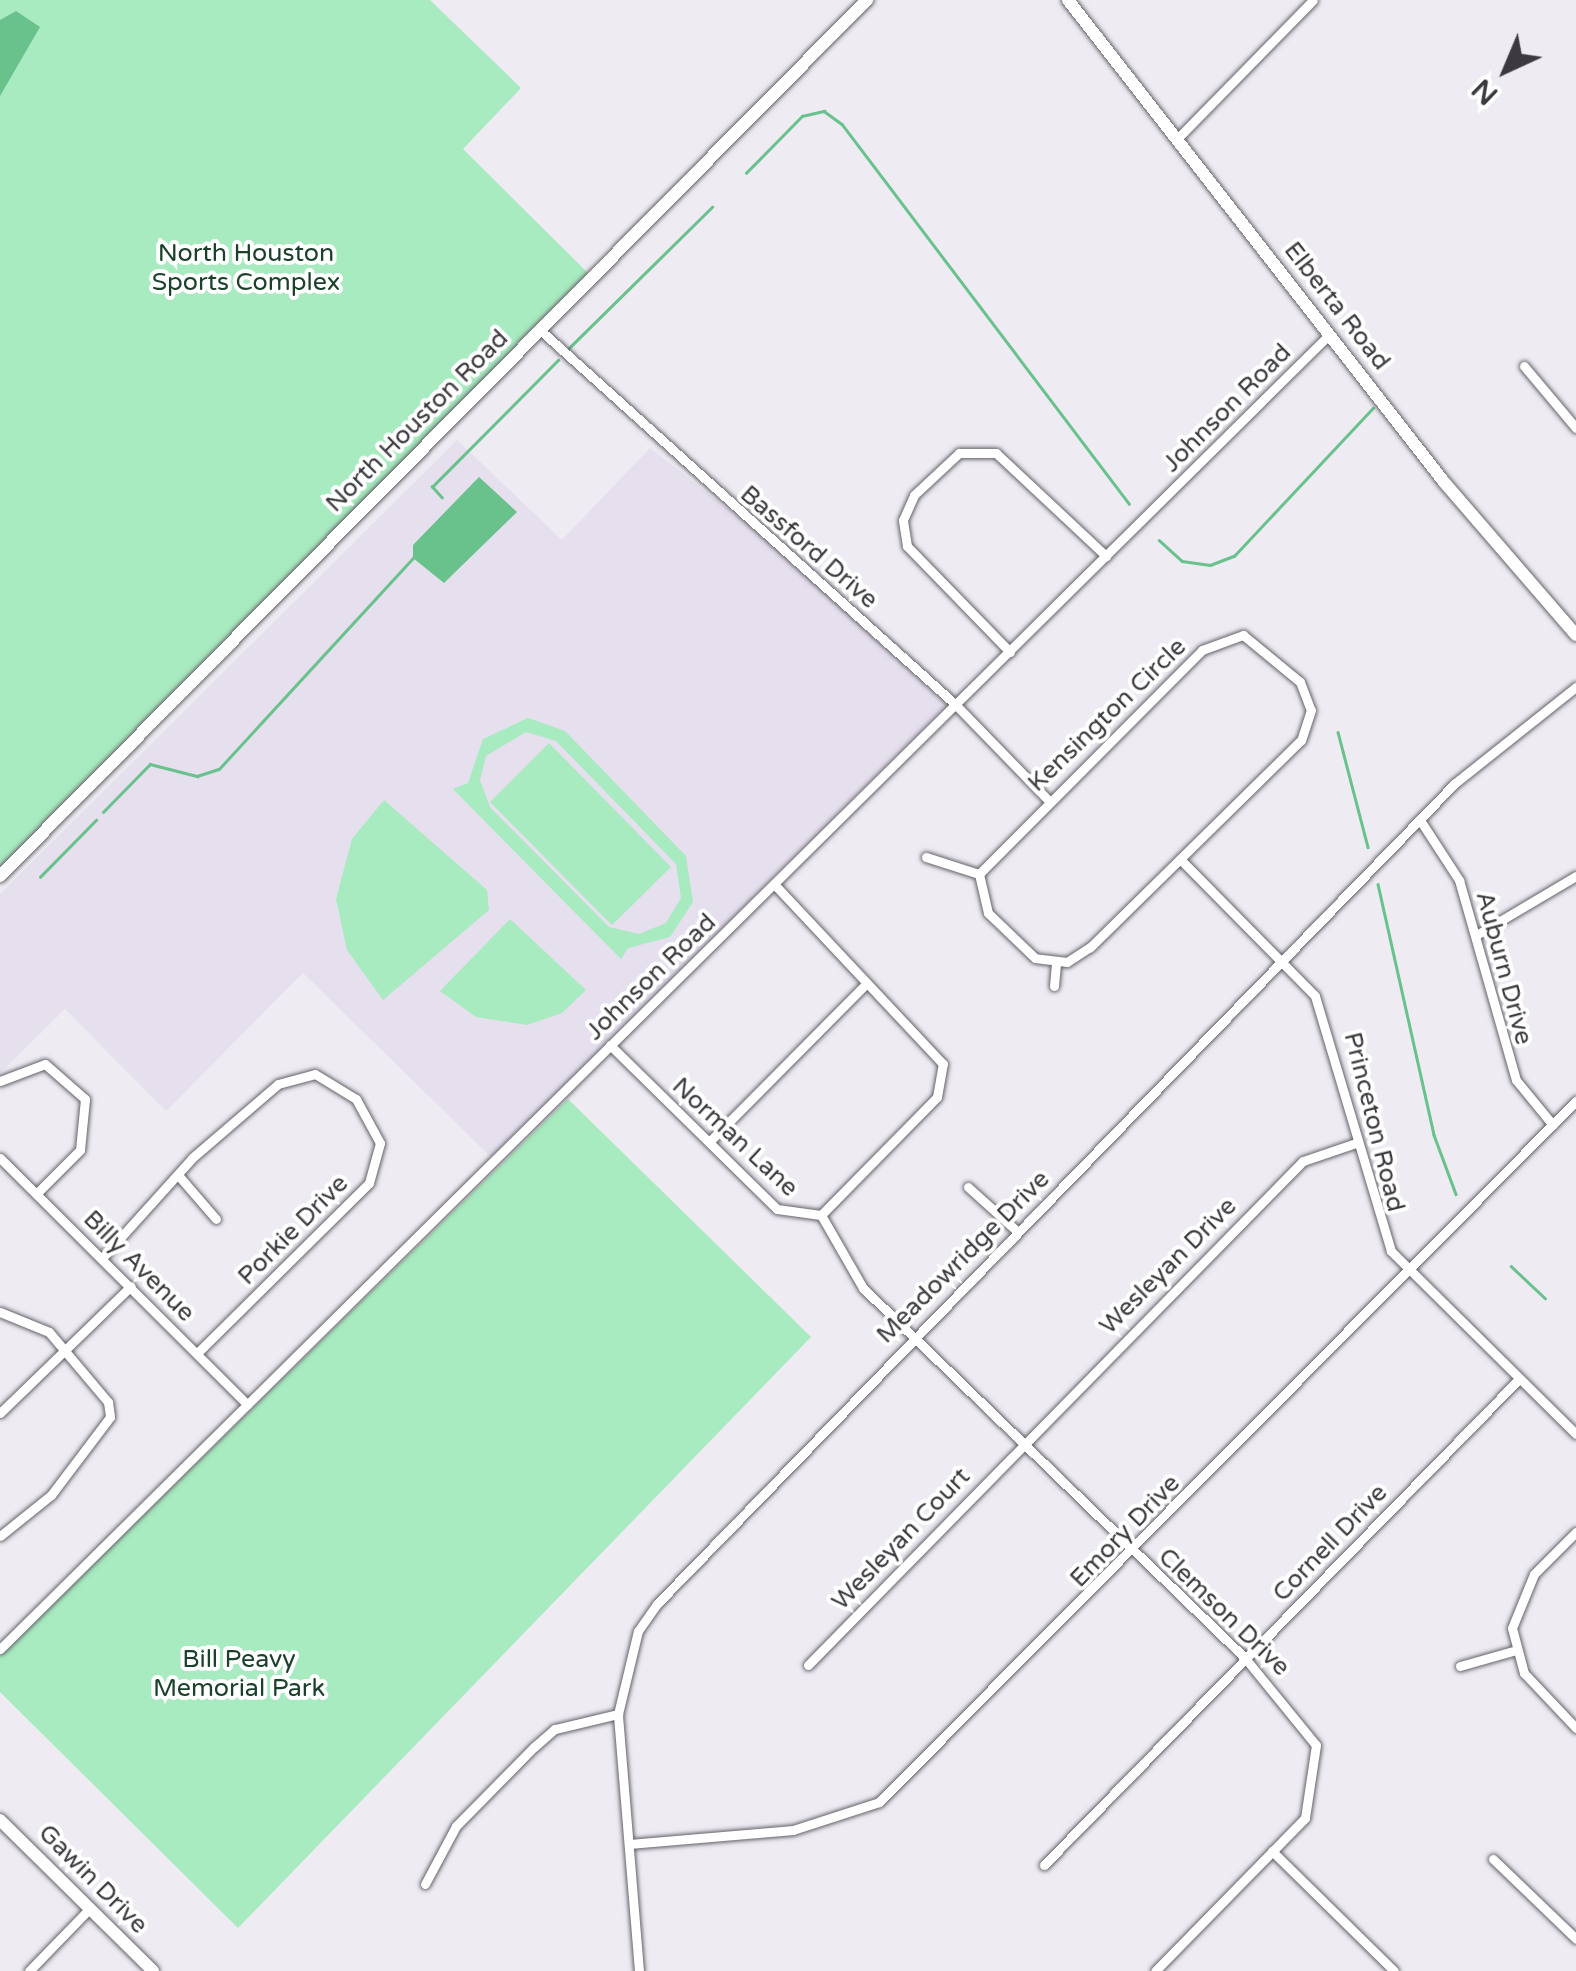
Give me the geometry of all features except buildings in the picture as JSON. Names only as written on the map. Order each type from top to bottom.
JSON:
[{"type":"street","name":"North Houston Road","points":[[0,876],[867,0]]},
{"type":"street","name":"Elberta Road","points":[[1068,0],[1330,334],[1576,635]]},
{"type":"street","points":[[1177,139],[1314,0]]},
{"type":"street","name":"Bassford Drive","points":[[539,330],[956,705],[1049,801]]},
{"type":"street","name":"Johnson Road","points":[[0,1649],[1330,334]]},
{"type":"street","points":[[1524,366],[1576,428]]},
{"type":"street","points":[[1010,652],[907,546],[907,506],[939,470],[959,453],[996,453],[1106,556]]},
{"type":"street","name":"Kensington Circle","points":[[980,874],[1202,650],[1244,635],[1300,682],[1308,727],[1090,947],[1056,964]]},
{"type":"street","name":"Meadowridge Drive","points":[[639,1971],[618,1714],[638,1632],[657,1604],[915,1336],[1287,961],[1420,820],[1576,687]]},
{"type":"street","name":"Auburn Drive","points":[[1420,820],[1443,846],[1478,934],[1505,1052],[1552,1125]]},
{"type":"street","points":[[926,857],[980,874],[988,913],[1026,952],[1056,964],[1054,986]]},
{"type":"street","name":"Princeton Road","points":[[1180,859],[1287,961],[1327,1022],[1377,1222],[1409,1269],[1576,1434]]},
{"type":"street","points":[[1478,934],[1576,876]]},
{"type":"street","name":"Norman Lane","points":[[610,1045],[777,1209],[821,1215],[937,1098],[944,1064],[931,1044],[866,984],[774,884]]},
{"type":"street","points":[[709,1142],[866,984]]},
{"type":"street","points":[[0,1081],[45,1064],[85,1099],[80,1150],[38,1192]]},
{"type":"street","name":"Porkie Drive","points":[[103,1256],[178,1175],[294,1076],[337,1082],[372,1119],[380,1143],[378,1164],[356,1198],[197,1353]]},
{"type":"street","name":"Emory Drive","points":[[629,1844],[793,1830],[878,1802],[1576,1101]]},
{"type":"street","name":"Wesleyan Drive","points":[[1023,1441],[1303,1161],[1356,1143]]},
{"type":"street","name":"Billy Avenue","points":[[0,1158],[103,1256],[247,1404]]},
{"type":"street","points":[[178,1175],[216,1219]]},
{"type":"street","points":[[968,1187],[1018,1232]]},
{"type":"street","name":"Clemson Drive","points":[[821,1215],[845,1268],[1245,1658],[1316,1745],[1314,1799],[1272,1851],[1155,1971]]},
{"type":"street","points":[[0,1412],[131,1286]]},
{"type":"street","points":[[0,1312],[23,1314],[64,1350],[110,1417],[62,1484],[0,1536]]},
{"type":"street","name":"Cornell Drive","points":[[1044,1865],[1520,1378]]},
{"type":"street","name":"Wesleyan Court","points":[[808,1665],[1023,1441]]},
{"type":"street","points":[[1576,1532],[1517,1602],[1513,1650],[1576,1728]]},
{"type":"street","points":[[1460,1666],[1513,1650]]},
{"type":"street","points":[[425,1884],[456,1826],[555,1729],[618,1714]]},
{"type":"street","name":"Gawin Drive","points":[[0,1820],[154,1971]]},
{"type":"street","points":[[1272,1851],[1394,1971]]},
{"type":"street","points":[[1493,1858],[1576,1939]]},
{"type":"street","points":[[29,1971],[90,1908]]},
{"type":"shaded area","points":[[16,11],[40,27],[0,96],[0,20]]},
{"type":"shaded area","points":[[457,440],[562,540],[650,448],[773,544],[946,705],[491,1157],[303,973],[166,1111],[65,1009],[0,1073],[0,894]]},
{"type":"shaded area","points":[[479,477],[517,512],[444,583],[413,558],[413,545]]},
{"type":"green space","name":"North Houston Sports Complex","points":[[0,0],[430,0],[521,88],[463,149],[591,276],[0,872]]},
{"type":"green space","points":[[528,718],[565,731],[686,856],[693,902],[670,937],[628,948],[621,959],[453,789],[468,783],[483,739]],"holes":[[[526,732],[556,741],[676,864],[681,898],[666,923],[639,934],[609,927],[490,807],[480,780],[486,756]]]},
{"type":"green space","points":[[549,743],[671,867],[612,925],[490,802]]},
{"type":"green space","points":[[384,800],[487,890],[489,910],[383,1000],[347,950],[336,899],[352,839]]},
{"type":"green space","points":[[510,919],[586,990],[562,1013],[527,1025],[476,1017],[440,991]]},
{"type":"green space","name":"Bill Peavy Memorial Park","points":[[568,1099],[811,1337],[238,1928],[0,1692],[0,1656]]},
{"type":"waterway","points":[[746,173],[802,116],[824,111],[842,124],[1129,504]]},
{"type":"waterway","points":[[569,348],[712,207]]},
{"type":"waterway","points":[[442,498],[432,487],[558,360]]},
{"type":"waterway","points":[[1159,540],[1182,561],[1210,565],[1234,556],[1373,408]]},
{"type":"waterway","points":[[103,812],[150,764],[197,776],[219,769],[413,558]]},
{"type":"waterway","points":[[1338,732],[1368,847]]},
{"type":"waterway","points":[[40,877],[96,820]]},
{"type":"waterway","points":[[1378,884],[1434,1135],[1456,1194]]},
{"type":"waterway","points":[[1511,1266],[1545,1298]]}]
